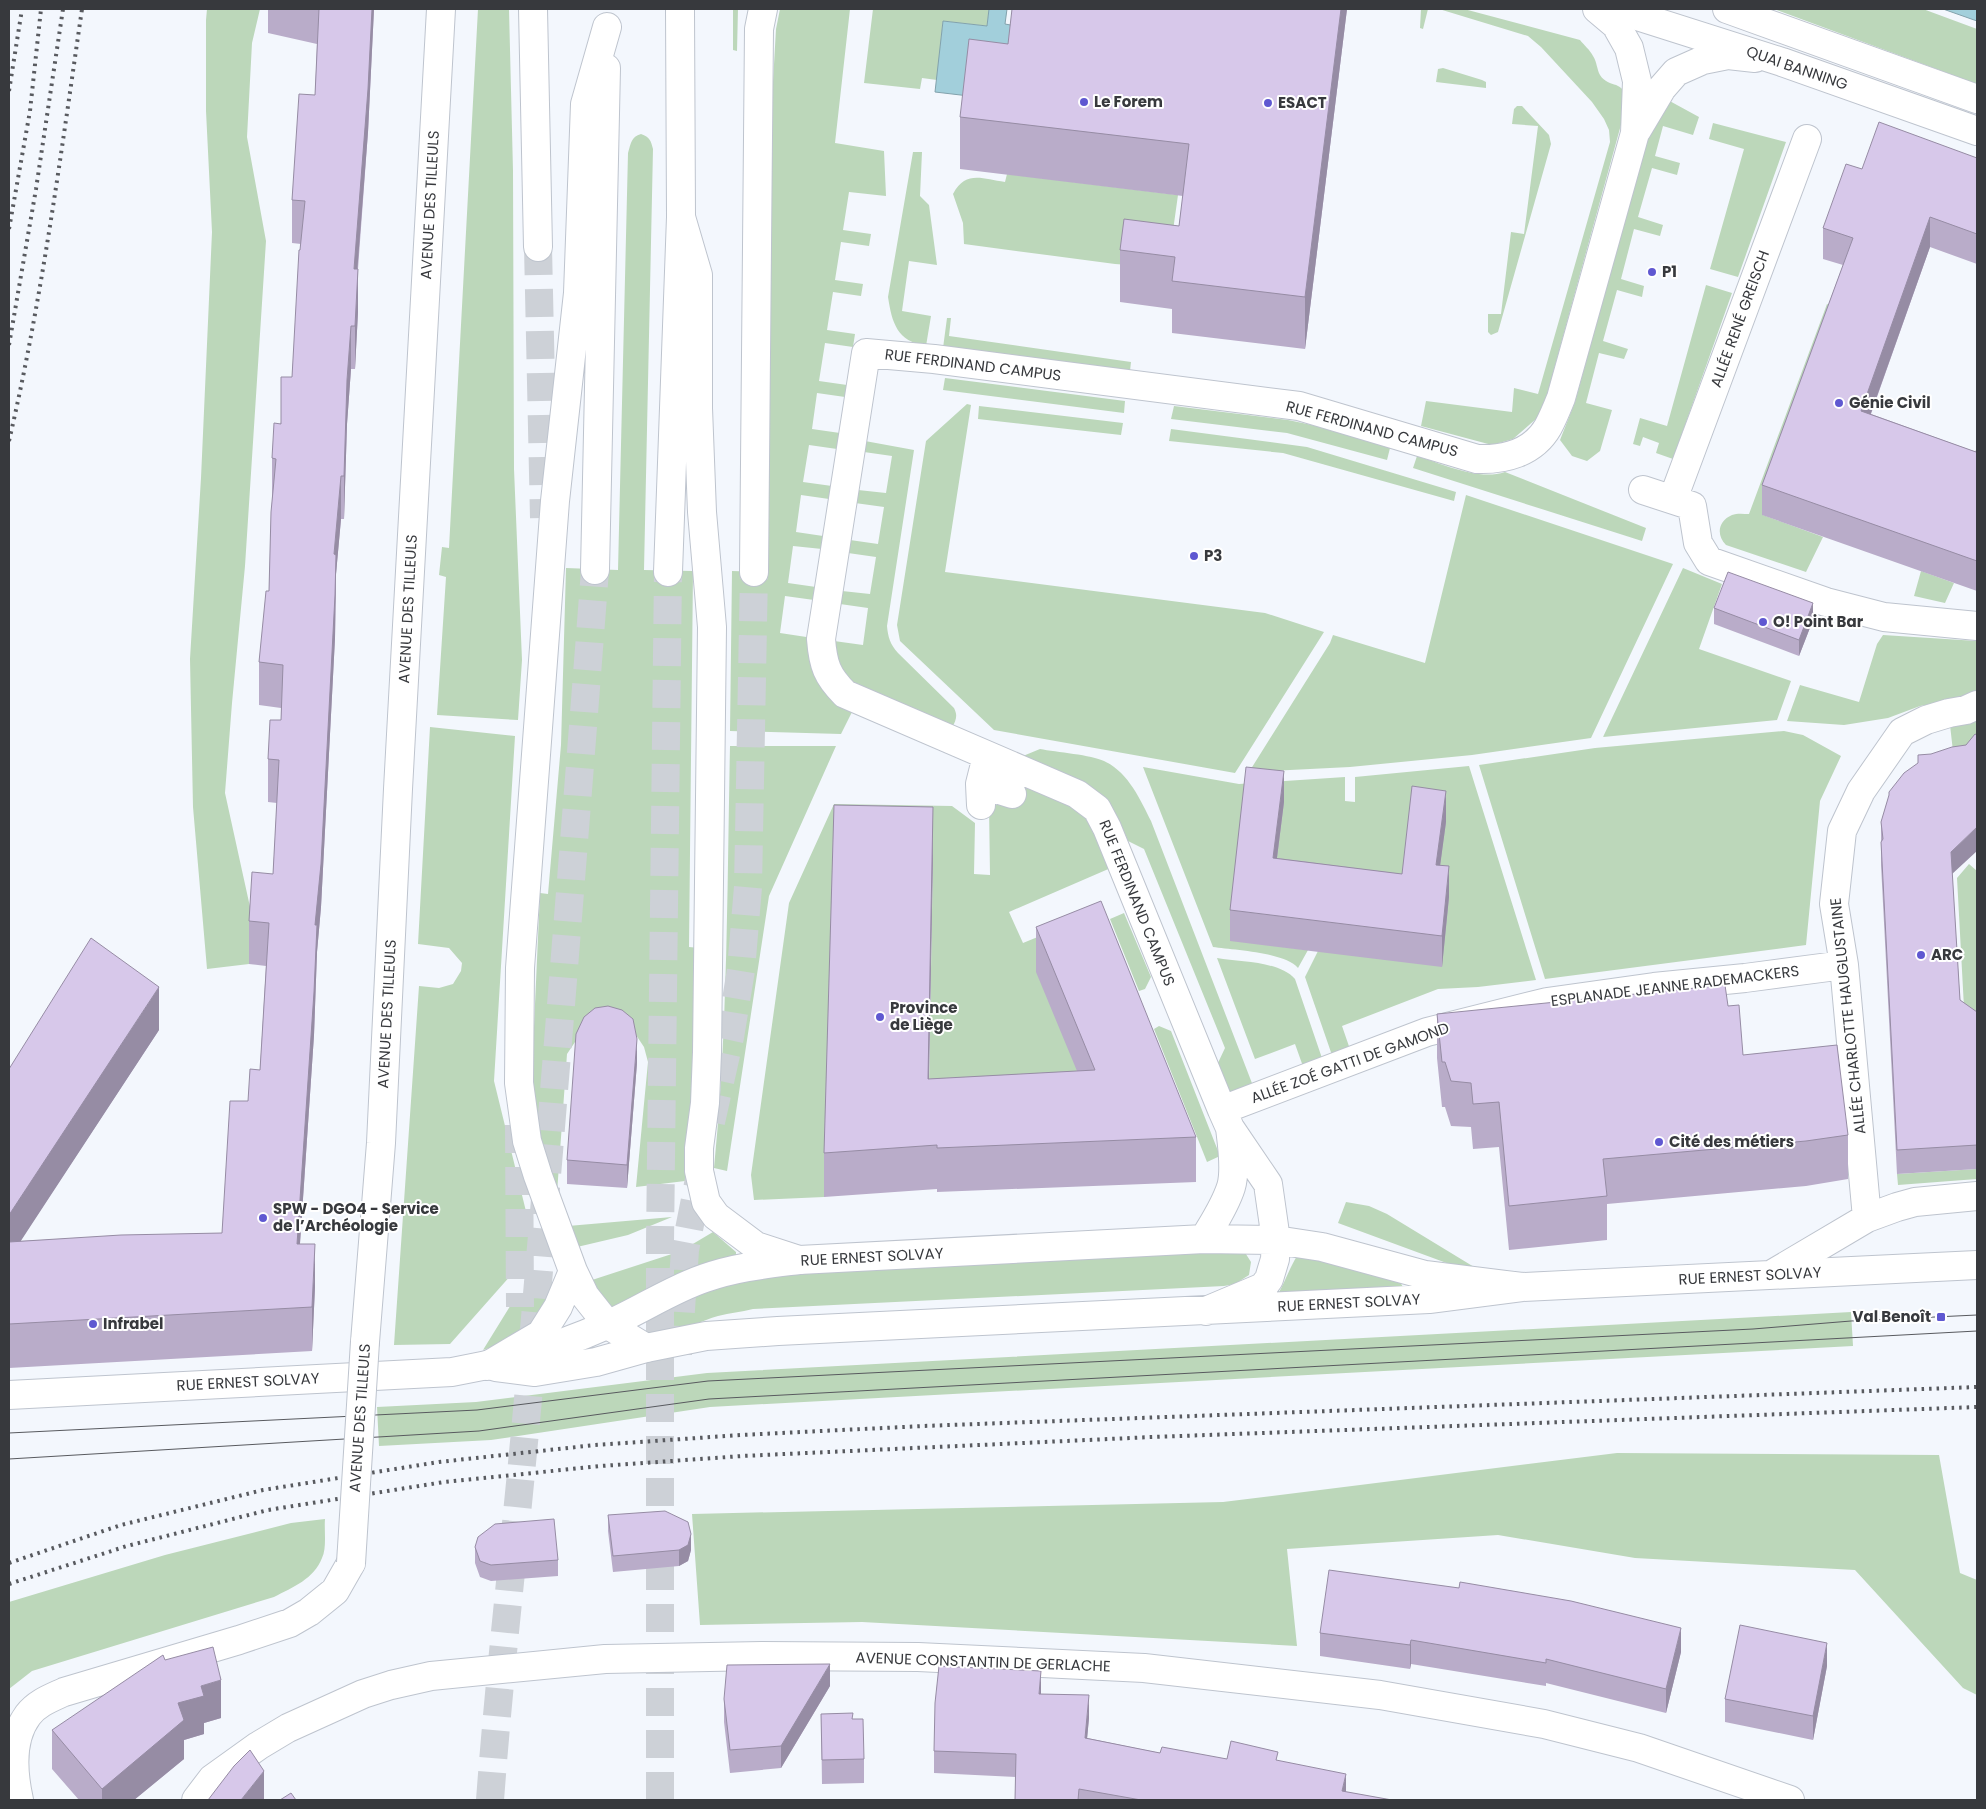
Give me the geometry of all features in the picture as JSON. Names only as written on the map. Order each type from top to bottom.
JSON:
[{"type":"main road","name":"AVENUE DES TILLEULS","points":[[19,1800],[14,1771],[19,1732],[28,1714],[42,1702],[64,1692],[230,1643],[290,1623],[309,1612],[335,1591],[351,1563],[365,1342],[382,1143],[398,789],[441,9]]},
{"type":"main road","points":[[532,9],[538,247]]},
{"type":"main road","points":[[668,572],[681,217],[680,9]]},
{"type":"main road","points":[[754,572],[759,29],[763,9]]},
{"type":"main road","points":[[1597,9],[1616,25],[1630,48],[1638,81],[1635,133]]},
{"type":"main road","name":"QUAI BANNING","points":[[1615,9],[1782,62],[1977,131]]},
{"type":"main road","name":"QUAI BANNING","points":[[1727,9],[1977,99]]},
{"type":"main road","points":[[595,570],[607,18]]},
{"type":"main road","points":[[607,18],[585,104],[578,293],[555,501],[520,968],[519,1083],[527,1141],[573,1271],[585,1296],[608,1325],[646,1348]]},
{"type":"main road","points":[[1635,133],[1662,88],[1676,72],[1703,60],[1728,55],[1782,62]]},
{"type":"main road","name":"RUE FERDINAND CAMPUS","points":[[1226,1119],[1108,828],[1097,809],[1077,794],[845,694],[834,683],[826,670],[822,658],[821,639],[866,353],[934,359],[1299,406],[1477,458],[1494,460],[1509,457],[1536,442],[1548,428],[1561,398],[1635,133]]},
{"type":"main road","name":"ALLÉE RENÉ GREISCH","points":[[1673,499],[1807,139]]},
{"type":"main road","points":[[681,217],[698,276],[698,408],[701,502],[712,627],[707,1052],[705,1103],[699,1148],[699,1171],[706,1202],[716,1216],[756,1246],[799,1260]]},
{"type":"main road","points":[[1643,490],[1692,506],[1698,543],[1710,561],[1826,602],[1884,617],[1977,626]]},
{"type":"main road","name":"ALLÉE CHARLOTTE HAUGLUSTAINE","points":[[1868,1218],[1844,965],[1834,904],[1842,831],[1860,791],[1902,732],[1926,720],[1966,710],[1977,705]]},
{"type":"main road","points":[[982,784],[1012,794]]},
{"type":"main road","name":"ESPLANADE JEANNE RADEMACKERS","points":[[1507,1012],[1547,1002],[1625,991],[1844,965]]},
{"type":"main road","name":"ALLÉE ZOÉ GATTI DE GAMOND","points":[[1226,1119],[1427,1032],[1507,1012]]},
{"type":"main road","points":[[1204,1239],[1221,1210],[1232,1185],[1233,1153],[1226,1119]]},
{"type":"main road","points":[[1226,1119],[1268,1184],[1276,1240]]},
{"type":"main road","points":[[1771,1275],[1868,1218],[1915,1202],[1977,1196]]},
{"type":"main road","name":"RUE ERNEST SOLVAY","points":[[9,1395],[452,1372],[487,1366],[565,1341],[608,1325],[705,1278],[746,1266],[799,1260],[1204,1239],[1276,1240],[1322,1247],[1425,1275],[1522,1287]]},
{"type":"main road","name":"RUE ERNEST SOLVAY","points":[[1206,1310],[1263,1287],[1272,1271],[1276,1240]]},
{"type":"main road","name":"RUE ERNEST SOLVAY","points":[[487,1366],[535,1372],[596,1362],[646,1348],[706,1336],[778,1331],[1429,1299],[1522,1287],[1977,1265]]},
{"type":"main road","points":[[487,1366],[541,1334],[558,1308],[573,1271]]},
{"type":"main road","name":"AVENUE CONSTANTIN DE GERLACHE","points":[[196,1800],[212,1779],[258,1746],[288,1728],[364,1694],[391,1685],[431,1676],[606,1659],[762,1656],[918,1657],[1144,1668],[1380,1695],[1544,1724],[1630,1746],[1790,1800]]},
{"type":"green space","points":[[207,9],[260,9],[252,43],[247,137],[266,241],[245,566],[225,793],[252,916],[249,964],[207,969],[193,807],[190,659],[201,478],[212,232],[206,111]]},
{"type":"green space","points":[[478,9],[509,9],[513,171],[514,469],[522,660],[518,720],[437,715],[446,577],[439,575],[442,547],[449,548]]},
{"type":"green space","points":[[733,9],[738,9],[737,51],[733,50]]},
{"type":"green space","points":[[780,9],[850,9],[835,143],[884,151],[886,196],[849,192],[843,230],[871,234],[869,246],[841,242],[835,280],[863,284],[861,296],[833,292],[827,330],[855,334],[853,347],[825,343],[819,381],[847,385],[845,397],[817,393],[812,429],[840,433],[837,449],[809,445],[803,482],[832,486],[829,499],[801,495],[796,532],[823,536],[822,549],[793,546],[788,583],[816,587],[814,600],[785,596],[780,633],[813,638],[854,708],[841,734],[730,731],[732,571],[767,572],[773,82],[776,29]]},
{"type":"green space","points":[[873,9],[989,9],[987,26],[943,21],[937,80],[922,78],[920,89],[864,83]]},
{"type":"green space","points":[[1421,9],[1428,9],[1423,29],[1420,28]]},
{"type":"green space","points":[[1439,9],[1464,9],[1580,40],[1592,54],[1600,75],[1604,80],[1621,88],[1625,99],[1625,110],[1547,395],[1537,418],[1513,439],[1492,445],[1421,426],[1426,401],[1512,412],[1514,388],[1538,394],[1610,142],[1609,130],[1592,102],[1541,47],[1528,36]]},
{"type":"green space","points":[[1774,9],[1923,9],[1977,29],[1977,84]]},
{"type":"green space","points":[[1443,68],[1482,80],[1486,82],[1486,88],[1436,82],[1438,69]]},
{"type":"green space","points":[[1666,99],[1699,117],[1693,135],[1663,126],[1655,156],[1680,163],[1677,175],[1652,168],[1638,217],[1663,225],[1660,236],[1634,229],[1621,279],[1644,286],[1642,297],[1617,290],[1603,341],[1628,349],[1624,359],[1599,353],[1586,403],[1612,410],[1600,451],[1587,461],[1572,456],[1560,440],[1575,402],[1650,129]]},
{"type":"green space","points":[[1517,106],[1522,106],[1549,135],[1551,144],[1498,332],[1491,335],[1488,332],[1488,314],[1501,314],[1511,232],[1524,234],[1538,126],[1512,124],[1514,109]]},
{"type":"green space","points":[[1713,123],[1786,142],[1738,277],[1710,269],[1744,149],[1709,139]]},
{"type":"green space","points":[[641,134],[650,140],[653,149],[644,570],[693,571],[689,947],[700,948],[696,1101],[685,1181],[636,1187],[648,1062],[644,1047],[636,1035],[579,1036],[567,1054],[557,1193],[536,1134],[532,1071],[540,893],[548,894],[561,745],[566,568],[618,570],[628,153],[633,139]]},
{"type":"green space","points":[[913,152],[922,152],[920,196],[929,205],[937,265],[909,261],[902,311],[931,316],[926,346],[916,344],[902,335],[894,323],[888,297]]},
{"type":"green space","points":[[1007,174],[1178,195],[1170,252],[1143,266],[964,244],[963,223],[953,194],[958,186],[969,179],[982,178],[1005,182]]},
{"type":"green space","points":[[1706,285],[1732,293],[1673,459],[1656,453],[1659,443],[1643,437],[1640,446],[1633,444],[1640,418],[1667,426]]},
{"type":"green space","points":[[1827,304],[1838,308],[1763,515],[1823,537],[1806,572],[1726,545],[1721,537],[1720,528],[1721,524],[1732,515],[1749,514]]},
{"type":"green space","points":[[947,318],[951,318],[949,336],[1131,362],[1130,371],[943,348]]},
{"type":"green space","points":[[945,378],[1125,401],[1124,413],[943,390]]},
{"type":"green space","points":[[967,404],[971,405],[945,572],[1265,613],[1324,632],[1235,773],[994,730],[900,641],[897,625],[926,441]]},
{"type":"green space","points":[[979,406],[1123,423],[1121,435],[978,419]]},
{"type":"green space","points":[[1174,406],[1288,420],[1312,425],[1390,448],[1387,460],[1287,433],[1171,419]]},
{"type":"green space","points":[[1171,429],[1307,447],[1456,492],[1454,501],[1283,453],[1169,441]]},
{"type":"green space","points":[[865,441],[914,450],[887,630],[891,643],[898,653],[954,708],[956,718],[952,728],[863,692],[836,667],[834,641],[863,645],[868,608],[840,604],[842,591],[870,594],[876,557],[848,553],[850,540],[878,544],[884,507],[855,503],[858,490],[886,493],[892,456],[864,452]]},
{"type":"green space","points":[[1417,456],[1472,473],[1495,474],[1505,472],[1646,528],[1642,541],[1413,468]]},
{"type":"green space","points":[[1466,495],[1673,564],[1591,738],[1472,755],[1350,767],[1249,772],[1330,643],[1333,635],[1425,663]]},
{"type":"green space","points":[[1683,568],[1722,584],[1699,649],[1791,681],[1777,720],[1603,737]]},
{"type":"green space","points":[[1921,571],[1954,583],[1945,603],[1914,596]]},
{"type":"green space","points":[[1883,635],[1977,641],[1977,691],[1961,699],[1920,706],[1888,718],[1844,725],[1787,721],[1800,685],[1859,702],[1877,644]]},
{"type":"green space","points":[[1977,719],[1977,760],[1954,760],[1950,725]]},
{"type":"green space","points":[[430,727],[515,736],[494,1081],[535,1248],[450,1344],[394,1345],[419,986],[439,988],[453,984],[461,971],[462,963],[449,948],[418,944]]},
{"type":"green space","points":[[1784,731],[1803,735],[1841,756],[1820,801],[1806,945],[1545,979],[1479,765],[1595,748]]},
{"type":"green space","points":[[730,746],[836,746],[769,896],[727,1171],[714,1168],[722,1063]]},
{"type":"green space","points":[[1040,749],[1083,755],[1104,761],[1127,779],[1151,821],[1255,1091],[1232,1101],[1217,1065],[1225,1048],[1144,849],[1128,841],[1120,822],[1106,802],[1023,756]]},
{"type":"green space","points":[[1469,766],[1536,980],[1478,987],[1438,989],[1342,1026],[1352,1055],[1334,1061],[1305,977],[1318,951],[1402,906],[1230,940],[1308,950],[1298,968],[1282,958],[1271,955],[1213,947],[1143,767],[1239,784],[1345,777],[1345,801],[1355,802],[1355,777]]},
{"type":"green space","points":[[1020,779],[1081,806],[1113,867],[1009,912],[1023,943],[1089,916],[1095,1115],[929,1085],[933,852],[832,950],[824,1197],[754,1200],[751,1175],[789,903],[834,804],[952,806],[975,823],[974,874],[990,875],[989,805],[1007,805]]},
{"type":"green space","points":[[1969,864],[1977,871],[1977,1028],[1965,1026],[1957,878]]},
{"type":"green space","points":[[1124,913],[1151,977],[1145,989],[1139,991],[1110,919]]},
{"type":"green space","points":[[1217,958],[1270,966],[1288,973],[1295,979],[1324,1064],[1305,1072],[1295,1044],[1255,1059]]},
{"type":"green space","points":[[1159,1026],[1171,1031],[1220,1156],[1207,1162],[1154,1029]]},
{"type":"green space","points":[[1977,1169],[1977,1179],[1898,1185],[1897,1174]]},
{"type":"green space","points":[[1346,1202],[1369,1206],[1387,1214],[1479,1270],[1452,1265],[1338,1223]]},
{"type":"green space","points":[[672,1217],[628,1235],[577,1247],[568,1226]]},
{"type":"green space","points":[[713,1232],[736,1252],[736,1255],[708,1263],[612,1315],[596,1293],[592,1280],[681,1251]]},
{"type":"green space","points":[[1244,1251],[1251,1262],[1249,1275],[1235,1284],[1224,1286],[753,1309],[718,1316],[686,1327],[670,1330],[654,1326],[653,1321],[655,1315],[688,1298],[772,1271]]},
{"type":"green space","points":[[1303,1255],[1400,1282],[1403,1287],[1278,1294],[1297,1256]]},
{"type":"green space","points":[[548,1294],[540,1314],[528,1329],[515,1338],[483,1350],[517,1295]]},
{"type":"green space","points":[[1851,1312],[1853,1346],[710,1407],[491,1440],[379,1446],[377,1407],[476,1402],[707,1373]]},
{"type":"green space","points":[[1617,1453],[1939,1455],[1960,1573],[1977,1580],[1977,1695],[1963,1688],[1855,1570],[1635,1558],[1498,1535],[1287,1549],[1297,1646],[862,1622],[700,1625],[692,1514],[1223,1502]]},
{"type":"green space","points":[[325,1519],[322,1558],[314,1572],[288,1590],[274,1597],[32,1671],[9,1689],[9,1602],[165,1555],[291,1523]]},
{"type":"water","points":[[989,9],[1007,9],[1005,24],[1016,26],[1008,96],[969,96],[935,92],[943,21],[987,26]]},
{"type":"water","points":[[1943,9],[1977,9],[1977,21]]},
{"type":"building","points":[[319,9],[372,9],[368,89],[354,269],[358,269],[355,326],[351,326],[344,476],[341,476],[334,554],[336,555],[335,595],[321,864],[315,925],[317,925],[314,992],[297,1244],[315,1244],[312,1307],[9,1324],[9,1242],[121,1235],[222,1233],[230,1101],[248,1101],[250,1069],[260,1070],[269,923],[249,921],[252,872],[273,874],[279,760],[268,759],[270,720],[281,720],[283,665],[259,662],[266,591],[269,591],[271,512],[276,459],[272,458],[274,423],[281,424],[281,377],[292,377],[299,250],[305,201],[292,200],[299,94],[315,95]]},
{"type":"building","points":[[1012,9],[1341,9],[1305,297],[1172,281],[1175,257],[1120,250],[1124,219],[1179,226],[1189,144],[960,117],[969,39],[1008,44]]},
{"type":"building","name":"Génie Civil","points":[[1879,122],[1977,158],[1977,234],[1930,217],[1861,411],[1976,452],[1977,447],[1977,561],[1762,485],[1853,238],[1823,228],[1846,164],[1862,169]]},
{"type":"building","points":[[1728,572],[1813,603],[1799,640],[1714,608]]},
{"type":"building","name":"ARC","points":[[1975,734],[1977,735],[1977,827],[1951,852],[1960,1000],[1977,1012],[1977,1145],[1897,1150],[1881,822],[1889,792],[1904,773],[1918,763],[1918,755],[1931,754],[1952,747],[1966,745]]},
{"type":"building","points":[[1246,767],[1284,771],[1273,858],[1402,874],[1412,786],[1446,791],[1436,865],[1449,866],[1442,936],[1230,910]]},
{"type":"building","points":[[834,805],[933,807],[928,1079],[1095,1070],[1036,927],[1101,901],[1196,1137],[937,1148],[937,1145],[824,1153]]},
{"type":"building","points":[[91,938],[159,987],[9,1215],[9,1069]]},
{"type":"building","name":"Cité des métiers","points":[[1725,985],[1728,1006],[1739,1005],[1743,1055],[1837,1045],[1848,1135],[1806,1141],[1603,1159],[1607,1196],[1509,1206],[1499,1102],[1473,1104],[1471,1083],[1451,1081],[1445,1062],[1442,1062],[1437,1014]]},
{"type":"building","points":[[608,1006],[622,1010],[633,1019],[637,1039],[627,1165],[567,1160],[576,1034],[584,1017],[595,1008]]},
{"type":"building","points":[[665,1511],[688,1522],[691,1534],[688,1545],[679,1550],[613,1556],[608,1515]]},
{"type":"building","points":[[554,1519],[558,1560],[491,1565],[480,1561],[475,1547],[478,1537],[495,1524]]},
{"type":"building","points":[[1329,1570],[1459,1588],[1460,1582],[1571,1601],[1681,1628],[1666,1689],[1546,1659],[1546,1663],[1411,1640],[1410,1645],[1320,1633]]},
{"type":"building","points":[[1740,1625],[1827,1643],[1813,1716],[1725,1699]]},
{"type":"building","points":[[213,1647],[221,1680],[201,1686],[204,1696],[178,1703],[184,1720],[102,1789],[52,1730],[163,1655],[165,1660]]},
{"type":"building","points":[[830,1664],[781,1746],[730,1750],[724,1699],[727,1665]]},
{"type":"building","points":[[939,1666],[1041,1671],[1039,1694],[1089,1695],[1085,1738],[1160,1753],[1162,1747],[1227,1759],[1231,1741],[1278,1752],[1276,1760],[1346,1774],[1342,1791],[1392,1800],[1141,1800],[1079,1789],[1078,1800],[1015,1800],[1016,1754],[934,1751],[935,1703]]},
{"type":"building","points":[[853,1713],[852,1719],[863,1719],[864,1759],[822,1760],[821,1714]]},
{"type":"building","points":[[250,1750],[264,1771],[241,1800],[208,1800],[234,1766]]},
{"type":"building","points":[[291,1793],[296,1800],[280,1800]]},
{"type":"tunnel","points":[[538,247],[544,518]]},
{"type":"tunnel","points":[[490,1800],[537,1295],[595,570]]},
{"type":"tunnel","points":[[660,1800],[660,1242],[668,572]]},
{"type":"tunnel","points":[[711,1122],[730,1037],[741,970],[748,887],[754,572]]},
{"type":"tunnel","points":[[519,1125],[520,1307]]},
{"type":"tunnel","points":[[678,1354],[685,1250],[701,1169]]},
{"type":"tram line","points":[[9,1433],[477,1410],[708,1381],[1753,1329],[1851,1321],[1977,1315]]},
{"type":"tram line","points":[[9,1459],[479,1431],[709,1399],[1977,1331]]},
{"type":"railway","points":[[9,91],[22,9]]},
{"type":"railway","points":[[9,229],[30,111],[41,9]]},
{"type":"railway","points":[[9,345],[36,189],[63,9]]},
{"type":"railway","points":[[9,441],[41,280],[82,9]]},
{"type":"railway","points":[[9,1563],[121,1525],[263,1490],[439,1462],[595,1445],[741,1435],[923,1426],[1977,1387]]},
{"type":"railway","points":[[9,1584],[127,1546],[268,1510],[444,1482],[601,1466],[742,1456],[1152,1437],[1977,1407]]},
{"type":"place","name":"Le Forem","points":[[1084,102]]},
{"type":"place","name":"ESACT","points":[[1268,103]]},
{"type":"place","name":"P1","points":[[1652,272]]},
{"type":"place","name":"Génie Civil","points":[[1839,403]]},
{"type":"place","name":"P3","points":[[1194,556]]},
{"type":"place","name":"O! Point Bar","points":[[1763,622]]},
{"type":"place","name":"ARC","points":[[1921,955]]},
{"type":"place","name":"Province de Liège","points":[[880,1017]]},
{"type":"place","name":"Cité des métiers","points":[[1659,1142]]},
{"type":"place","name":"SPW - DGO4 - Service de l’Archéologie","points":[[263,1218]]},
{"type":"place","name":"Val Benoît","points":[[1941,1317]]},
{"type":"place","name":"Infrabel","points":[[93,1324]]}]
